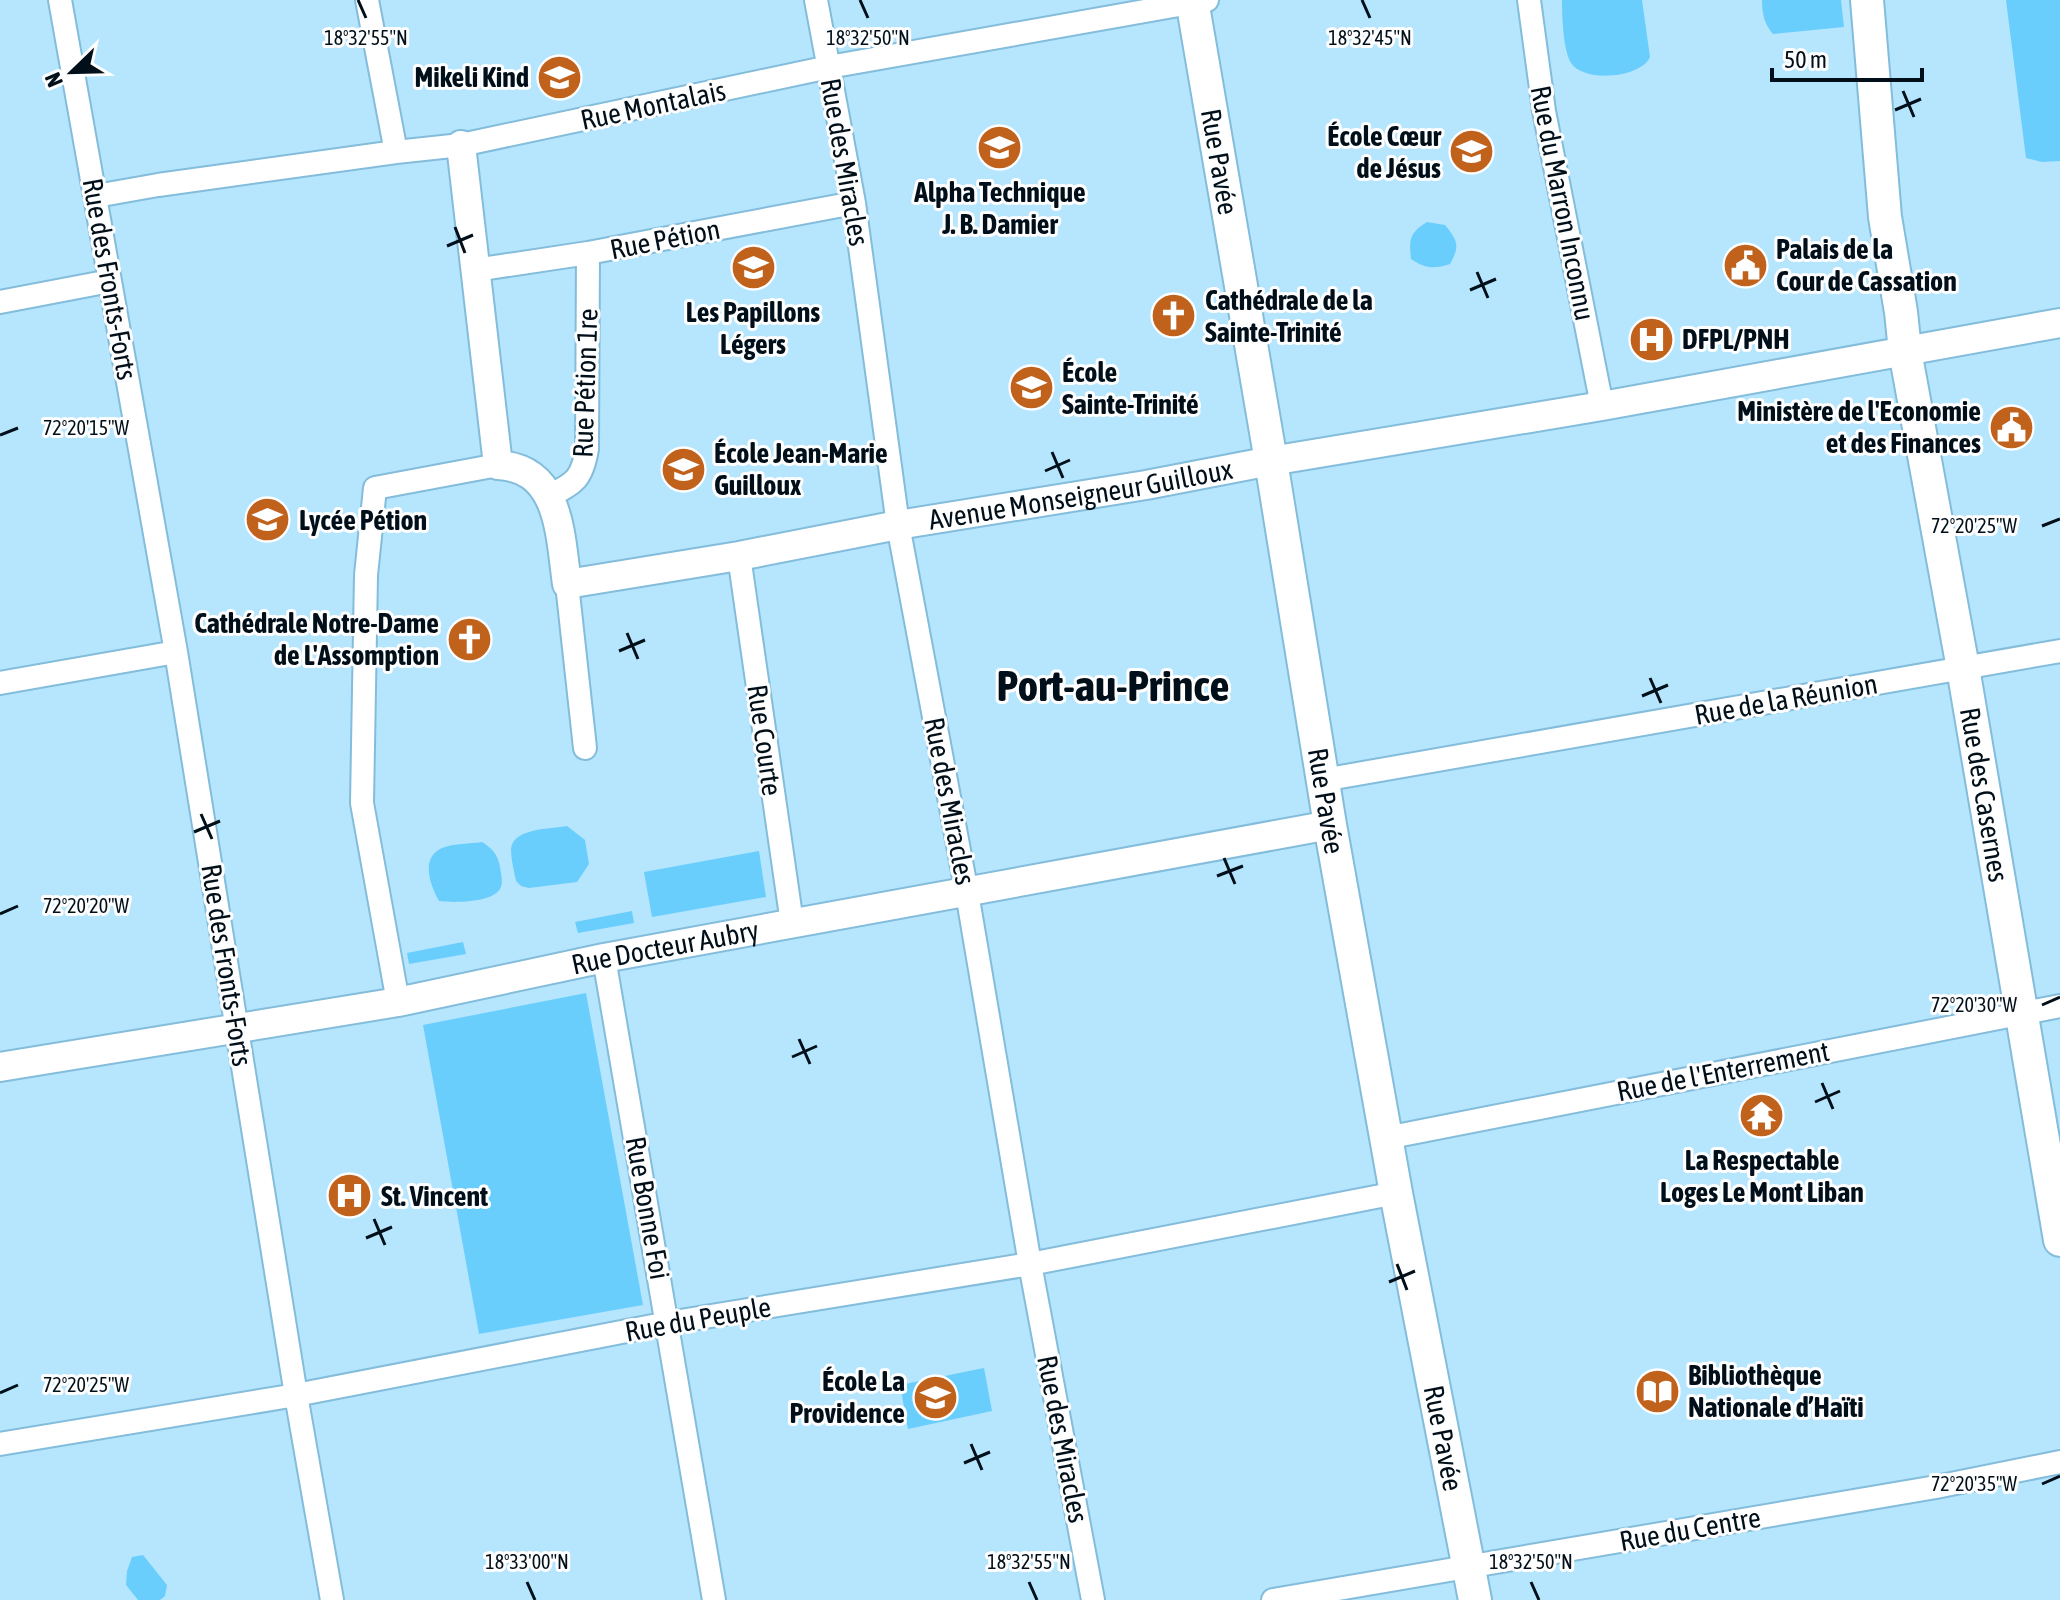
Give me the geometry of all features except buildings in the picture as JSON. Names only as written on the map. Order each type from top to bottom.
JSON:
[{"type":"main road","name":"Rue des Casernes","points":[[1867,0],[1885,217],[1905,351],[1963,668],[2060,1240]]},
{"type":"main road","name":"Rue Pavée","points":[[1197,1],[1330,825],[1396,1193],[1475,1600]]},
{"type":"street","name":"Rue des Fronts-Forts","points":[[60,0],[176,652],[332,1600]]},
{"type":"street","points":[[367,0],[396,152]]},
{"type":"street","name":"Rue des Miracles","points":[[816,0],[854,203],[898,525],[1093,1600]]},
{"type":"street","name":"Rue du Marron Inconnu","points":[[1529,0],[1544,111],[1602,406]]},
{"type":"street","name":"Rue Montalais","points":[[96,196],[461,145],[829,67],[1197,1]]},
{"type":"street","points":[[461,145],[498,465]]},
{"type":"street","name":"Rue Pétion","points":[[475,270],[588,253],[854,203]]},
{"type":"street","name":"Rue Pétion 1re","points":[[549,496],[579,478],[587,449],[588,253]]},
{"type":"street","points":[[0,302],[110,281]]},
{"type":"street","name":"Avenue Monseigneur Guilloux","points":[[567,584],[1602,406],[2060,323]]},
{"type":"street","points":[[398,1002],[362,803],[366,575],[375,488],[498,465],[515,466],[527,471],[543,486],[558,523],[585,748]]},
{"type":"street","name":"Rue Courte","points":[[739,556],[792,923]]},
{"type":"street","name":"Rue de la Réunion","points":[[1323,780],[2060,651]]},
{"type":"street","points":[[0,683],[176,652]]},
{"type":"street","name":"Rue Docteur Aubry","points":[[0,1067],[398,1002],[604,958],[1330,825]]},
{"type":"street","name":"Rue Bonne Foi","points":[[604,958],[714,1600]]},
{"type":"street","name":"Rue de l'Enterrement","points":[[1386,1138],[2060,1006]]},
{"type":"street","name":"Rue du Peuple","points":[[0,1444],[296,1395],[668,1323],[1030,1264],[1396,1193]]},
{"type":"street","name":"Rue du Centre","points":[[1273,1600],[1936,1487],[2060,1462]]},
{"type":"shaded area","points":[[1562,0],[1642,0],[1650,57],[1636,70],[1612,75],[1578,69],[1571,63],[1566,50]]},
{"type":"shaded area","points":[[1762,0],[1841,0],[1844,27],[1773,34],[1764,18]]},
{"type":"shaded area","points":[[2006,0],[2060,0],[2060,161],[2042,162],[2026,158]]},
{"type":"shaded area","points":[[1427,222],[1445,225],[1453,235],[1456,248],[1450,264],[1430,267],[1411,259],[1412,238]]},
{"type":"shaded area","points":[[567,826],[585,840],[589,864],[577,882],[529,888],[521,886],[516,881],[513,865],[513,842],[525,833]]},
{"type":"shaded area","points":[[482,842],[494,853],[499,863],[501,887],[482,899],[439,901],[429,872],[435,852],[447,846]]},
{"type":"shaded area","points":[[759,851],[766,897],[652,917],[644,872]]},
{"type":"shaded area","points":[[632,911],[634,923],[578,933],[575,922]]},
{"type":"shaded area","points":[[463,942],[466,954],[409,964],[407,953]]},
{"type":"shaded area","points":[[586,993],[643,1305],[479,1334],[423,1025]]},
{"type":"shaded area","points":[[984,1368],[992,1411],[908,1429],[900,1385]]},
{"type":"shaded area","points":[[143,1555],[167,1585],[165,1596],[160,1600],[138,1600],[126,1585],[132,1557]]},
{"type":"place","name":"Mikeli Kind","points":[[560,77]]},
{"type":"place","name":"Alpha Technique J. B. Damier","points":[[1000,148]]},
{"type":"place","name":"École Cœur de Jésus","points":[[1472,152]]},
{"type":"place","name":"Palais de la Cour de Cassation","points":[[1745,265]]},
{"type":"place","name":"Les Papillons Légers","points":[[753,267]]},
{"type":"place","name":"Cathédrale de la Sainte-Trinité","points":[[1174,316]]},
{"type":"place","name":"DFPL/PNH","points":[[1651,339]]},
{"type":"place","name":"École Sainte-Trinité","points":[[1031,388]]},
{"type":"place","name":"Ministère de l'Economie et des Finances","points":[[2012,427]]},
{"type":"place","name":"École Jean-Marie Guilloux","points":[[683,469]]},
{"type":"place","name":"Lycée Pétion","points":[[268,520]]},
{"type":"place","name":"Cathédrale Notre-Dame de L'Assomption","points":[[470,639]]},
{"type":"place","name":"La Respectable Loges Le Mont Liban","points":[[1762,1116]]},
{"type":"place","name":"St. Vincent","points":[[350,1196]]},
{"type":"place","name":"Bibliothèque Nationale d’Haïti","points":[[1657,1391]]},
{"type":"place","name":"École La Providence","points":[[936,1397]]},
{"type":"district","name":"Port-au-Prince","points":[[1113,685]]}]
